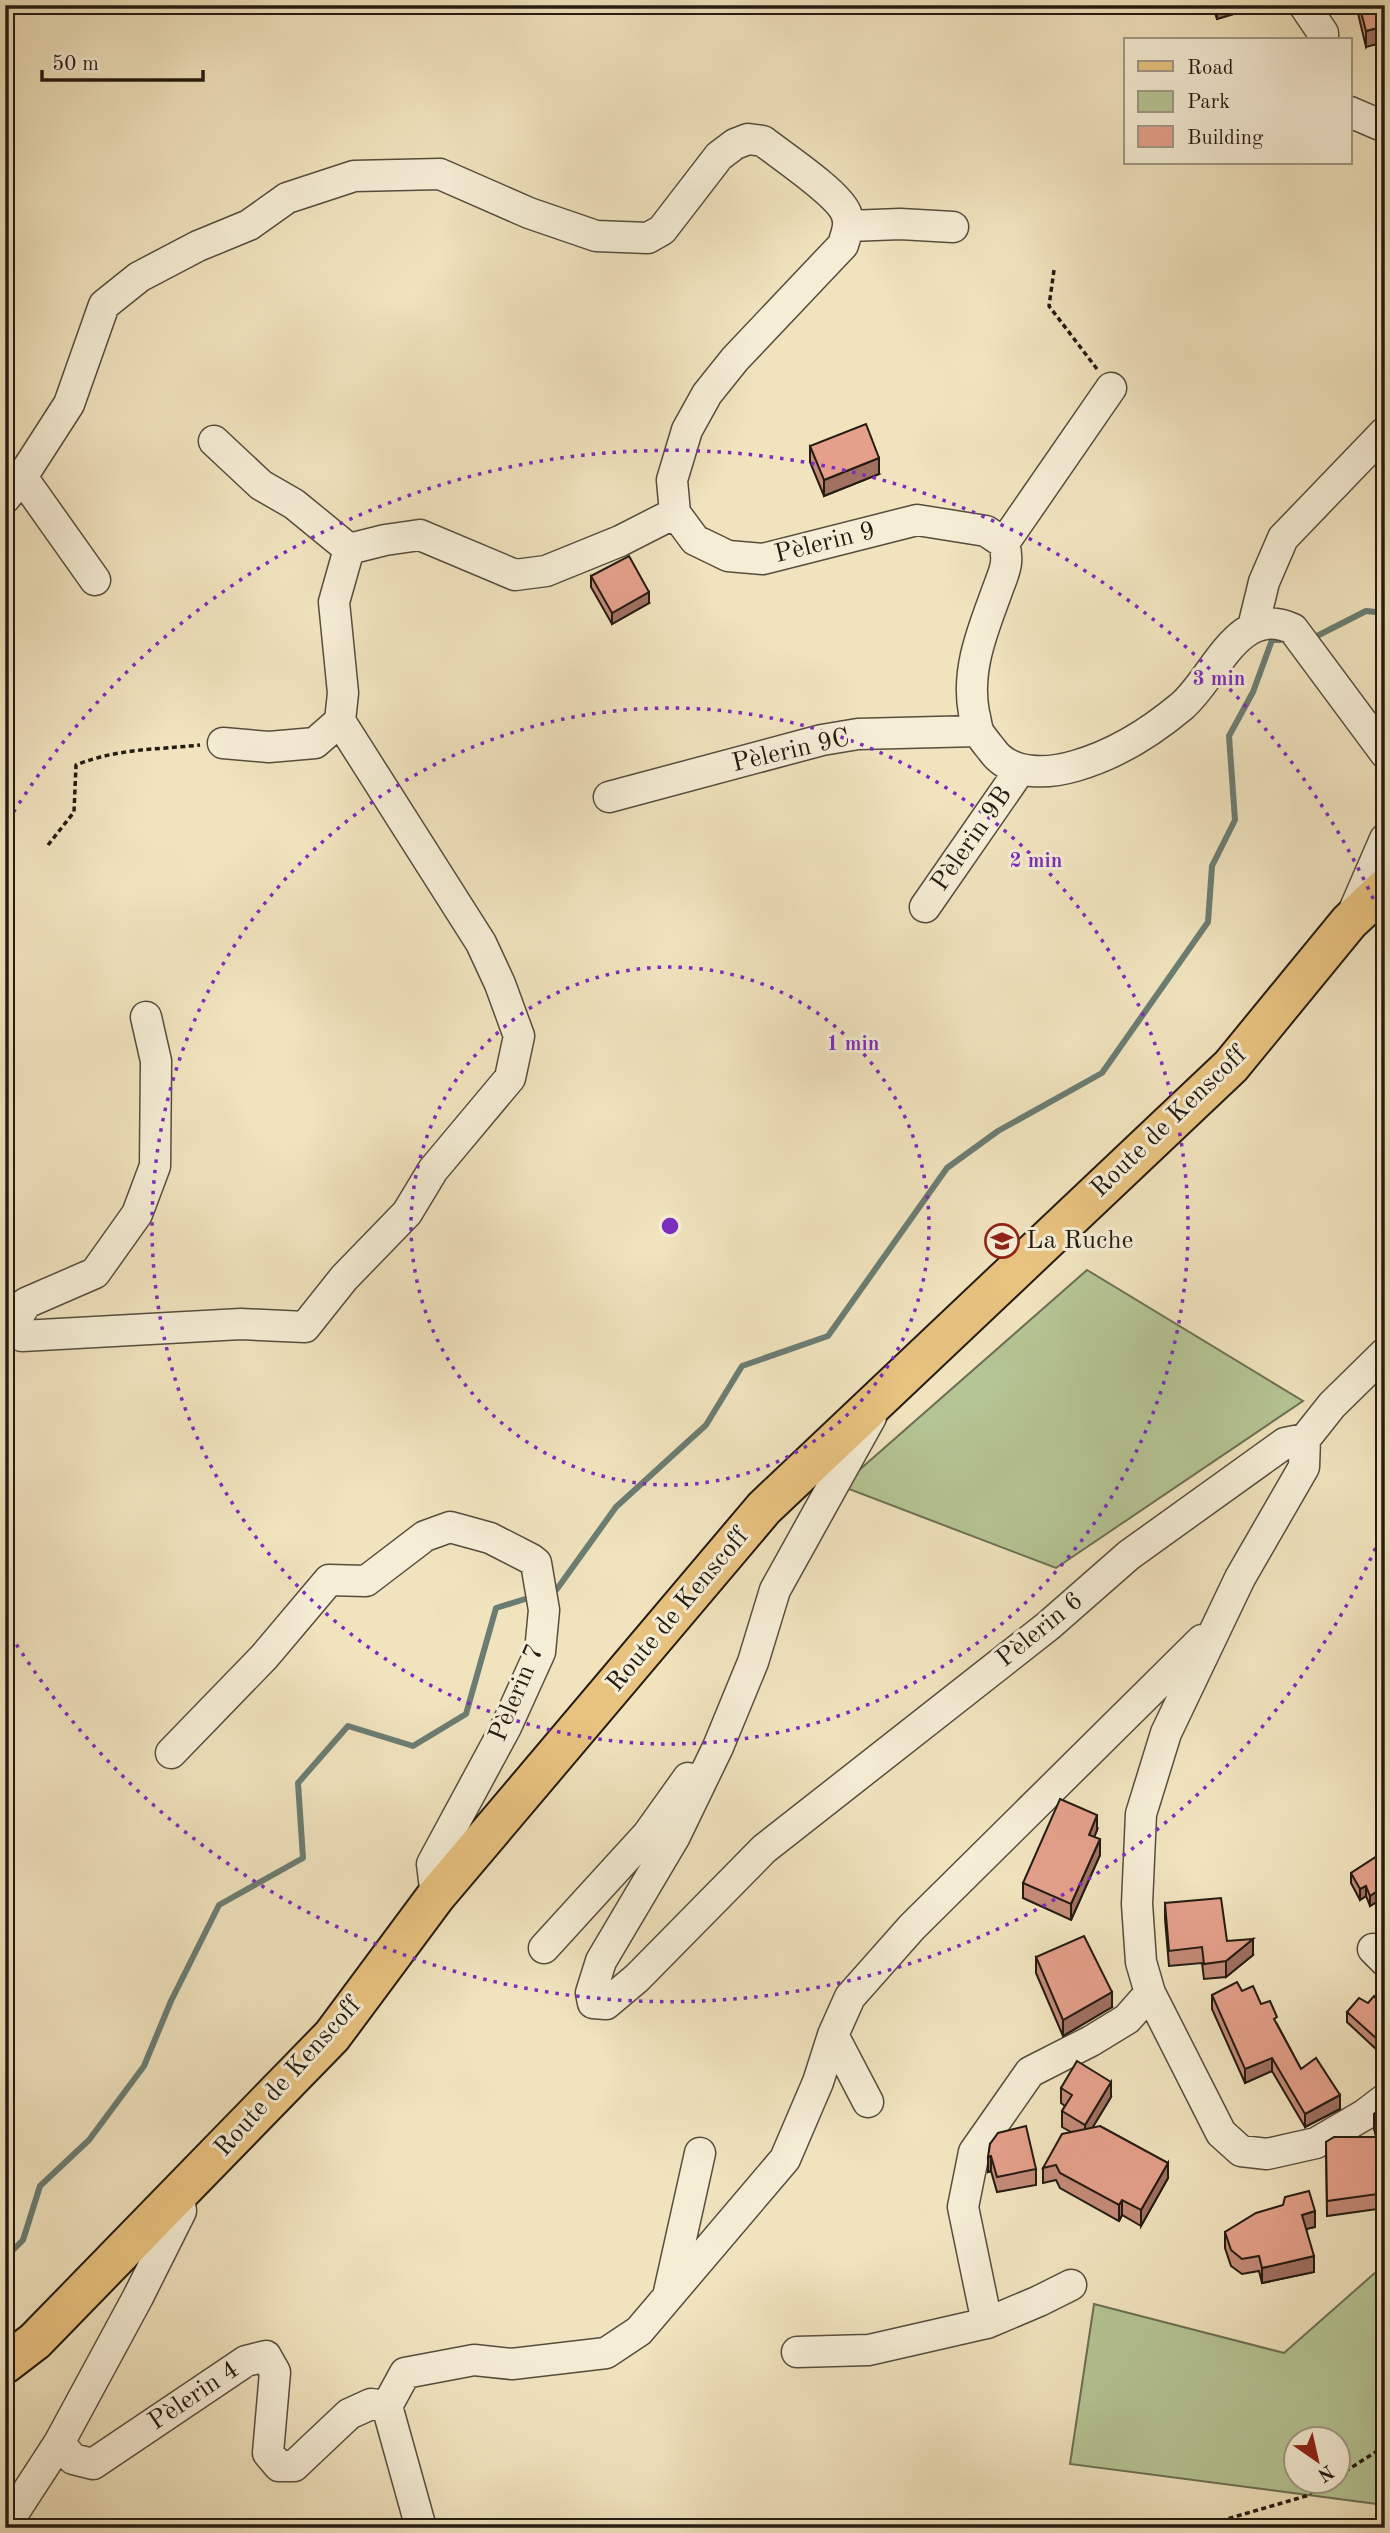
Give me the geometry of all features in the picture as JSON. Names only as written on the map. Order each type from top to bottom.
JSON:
[{"type":"main road","name":"Route de Kenscoff","points":[[5,2364],[35,2341],[332,2036],[436,1896],[764,1508],[1231,1066],[1349,922],[1385,888]]},
{"type":"street","points":[[1304,5],[1323,33],[1323,38]]},
{"type":"street","points":[[1352,113],[1385,127]]},
{"type":"street","points":[[95,580],[14,488],[69,404],[104,305],[139,277],[198,246],[249,225],[286,198],[354,176],[440,174],[529,213],[596,236],[648,238],[662,230],[719,156],[735,144],[748,139],[763,141],[836,199],[846,212],[849,226],[843,245],[735,359],[708,394],[687,430],[672,480],[675,513],[620,541],[536,573],[515,575],[420,535],[349,549]]},
{"type":"street","points":[[849,226],[900,224],[953,227]]},
{"type":"street","points":[[1111,388],[1004,543],[1008,559],[978,645],[971,693],[978,731],[997,757],[1020,770],[1050,771],[1075,766],[1129,744],[1183,705],[1238,638],[1253,627],[1279,622],[1293,629],[1385,753]]},
{"type":"street","points":[[1253,627],[1264,582],[1283,538],[1385,432]]},
{"type":"street","points":[[214,441],[261,485],[294,504],[349,549]]},
{"type":"street","name":"Pèlerin 9","points":[[675,513],[695,540],[728,556],[763,559],[917,520],[986,531],[1004,543]]},
{"type":"street","points":[[146,1017],[156,1061],[155,1166],[137,1214],[95,1273],[26,1303],[15,1322],[22,1336],[241,1324],[305,1327],[344,1278],[407,1213],[433,1170],[510,1078],[519,1036],[481,943],[340,721],[343,693],[334,602],[349,549]]},
{"type":"street","points":[[223,743],[269,747],[315,743],[340,721]]},
{"type":"street","name":"Pèlerin 9C","points":[[608,797],[822,740],[858,734],[978,731]]},
{"type":"street","name":"Pèlerin 9B","points":[[925,907],[1020,770]]},
{"type":"street","points":[[1349,922],[1385,839]]},
{"type":"street","points":[[1385,1332],[1384,1353],[1332,1405],[1305,1439],[1304,1467],[1240,1578],[1166,1733],[1141,1814],[1137,1904],[1141,1962],[1150,1993],[1221,2133],[1241,2151],[1267,2154],[1316,2143],[1364,2115],[1385,2099]]},
{"type":"street","name":"Pèlerin 6","points":[[883,1395],[775,1590],[753,1662],[718,1747],[675,1836],[601,1961],[591,1993],[593,2003],[606,2004],[637,1978],[764,1849],[1048,1626],[1129,1555],[1285,1443],[1305,1439]]},
{"type":"street","name":"Pèlerin 7","points":[[171,1753],[264,1657],[329,1580],[366,1581],[425,1536],[450,1527],[490,1538],[531,1559],[536,1563],[544,1610],[540,1652],[506,1727],[432,1864],[436,1896]]},
{"type":"street","points":[[421,2528],[387,2406],[405,2373],[474,2360],[512,2364],[606,2353],[639,2331],[785,2159],[850,1997],[912,1927],[1219,1623]]},
{"type":"street","points":[[544,1948],[648,1834],[694,1768],[718,1747]]},
{"type":"street","points":[[988,2323],[963,2207],[974,2152],[1030,2072],[1127,2019],[1150,1993]]},
{"type":"street","points":[[833,2035],[867,2102]]},
{"type":"street","points":[[668,2296],[700,2153]]},
{"type":"street","points":[[5,2526],[59,2443],[138,2297],[181,2211],[179,2195]]},
{"type":"street","points":[[797,2352],[869,2350],[988,2323],[1071,2285]]},
{"type":"street","name":"Pèlerin 4","points":[[59,2443],[72,2459],[93,2464],[246,2361],[266,2357],[275,2372],[268,2453],[279,2466],[295,2466],[349,2414],[370,2404],[387,2406]]},
{"type":"path","points":[[1054,270],[1049,306],[1111,388]]},
{"type":"path","points":[[48,845],[74,812],[76,765],[104,754],[223,743]]},
{"type":"path","points":[[1376,1831],[1385,1823]]},
{"type":"path","points":[[1352,2467],[1385,2446]]},
{"type":"path","points":[[1196,2528],[1309,2494]]},
{"type":"green space","points":[[1087,1270],[1303,1401],[1056,1568],[841,1486]]},
{"type":"green space","points":[[1385,2264],[1385,2505],[1300,2494],[1352,2494],[1352,2424],[1282,2424],[1282,2492],[1070,2464],[1094,2304],[1284,2353]]},
{"type":"building","points":[[1359,5],[1385,5],[1385,26],[1366,31]]},
{"type":"building","points":[[866,424],[879,458],[824,480],[810,446]]},
{"type":"building","points":[[629,556],[649,592],[612,613],[591,576]]},
{"type":"building","points":[[1060,1799],[1097,1815],[1089,1835],[1100,1839],[1071,1904],[1023,1883]]},
{"type":"building","points":[[1385,1851],[1385,1889],[1383,1887],[1370,1896],[1366,1886],[1360,1889],[1351,1873]]},
{"type":"building","points":[[1221,1898],[1227,1941],[1253,1939],[1226,1961],[1204,1964],[1202,1947],[1169,1951],[1165,1903]]},
{"type":"building","points":[[1084,1936],[1112,1992],[1063,2020],[1036,1957]]},
{"type":"building","points":[[1237,1982],[1242,1991],[1253,1986],[1261,2004],[1270,2001],[1277,2017],[1274,2019],[1301,2069],[1316,2058],[1340,2095],[1305,2114],[1272,2058],[1245,2069],[1212,1995]]},
{"type":"building","points":[[1374,1996],[1385,2008],[1385,2032],[1377,2039],[1347,2012],[1359,1998],[1368,2003]]},
{"type":"building","points":[[1077,2061],[1111,2082],[1085,2125],[1062,2111],[1072,2095],[1061,2088]]},
{"type":"building","points":[[1385,2106],[1385,2193],[1327,2201],[1326,2142],[1334,2137],[1379,2137],[1374,2114]]},
{"type":"building","points":[[1026,2126],[1036,2169],[997,2177],[991,2156],[988,2157],[990,2144],[998,2133]]},
{"type":"building","points":[[1100,2126],[1168,2163],[1141,2210],[1122,2200],[1119,2205],[1060,2173],[1056,2165],[1043,2168],[1062,2134]]},
{"type":"building","points":[[1309,2191],[1315,2211],[1302,2215],[1314,2256],[1262,2268],[1259,2256],[1242,2259],[1231,2250],[1225,2232],[1256,2213],[1283,2205],[1285,2197]]},
{"type":"waterway","points":[[1313,638],[1366,611],[1385,613]]},
{"type":"waterway","points":[[557,1589],[616,1507],[706,1425],[742,1366],[828,1336],[947,1168],[998,1131],[1102,1073],[1208,922],[1212,866],[1235,820],[1229,736],[1253,692],[1272,640],[1280,640]]},
{"type":"waterway","points":[[5,2258],[23,2240],[40,2186],[89,2140],[144,2066],[171,2001],[219,1905],[303,1858],[298,1783],[348,1726],[413,1746],[466,1714],[496,1608],[525,1599]]},
{"type":"place","name":"La Ruche","points":[[1002,1241]]}]
